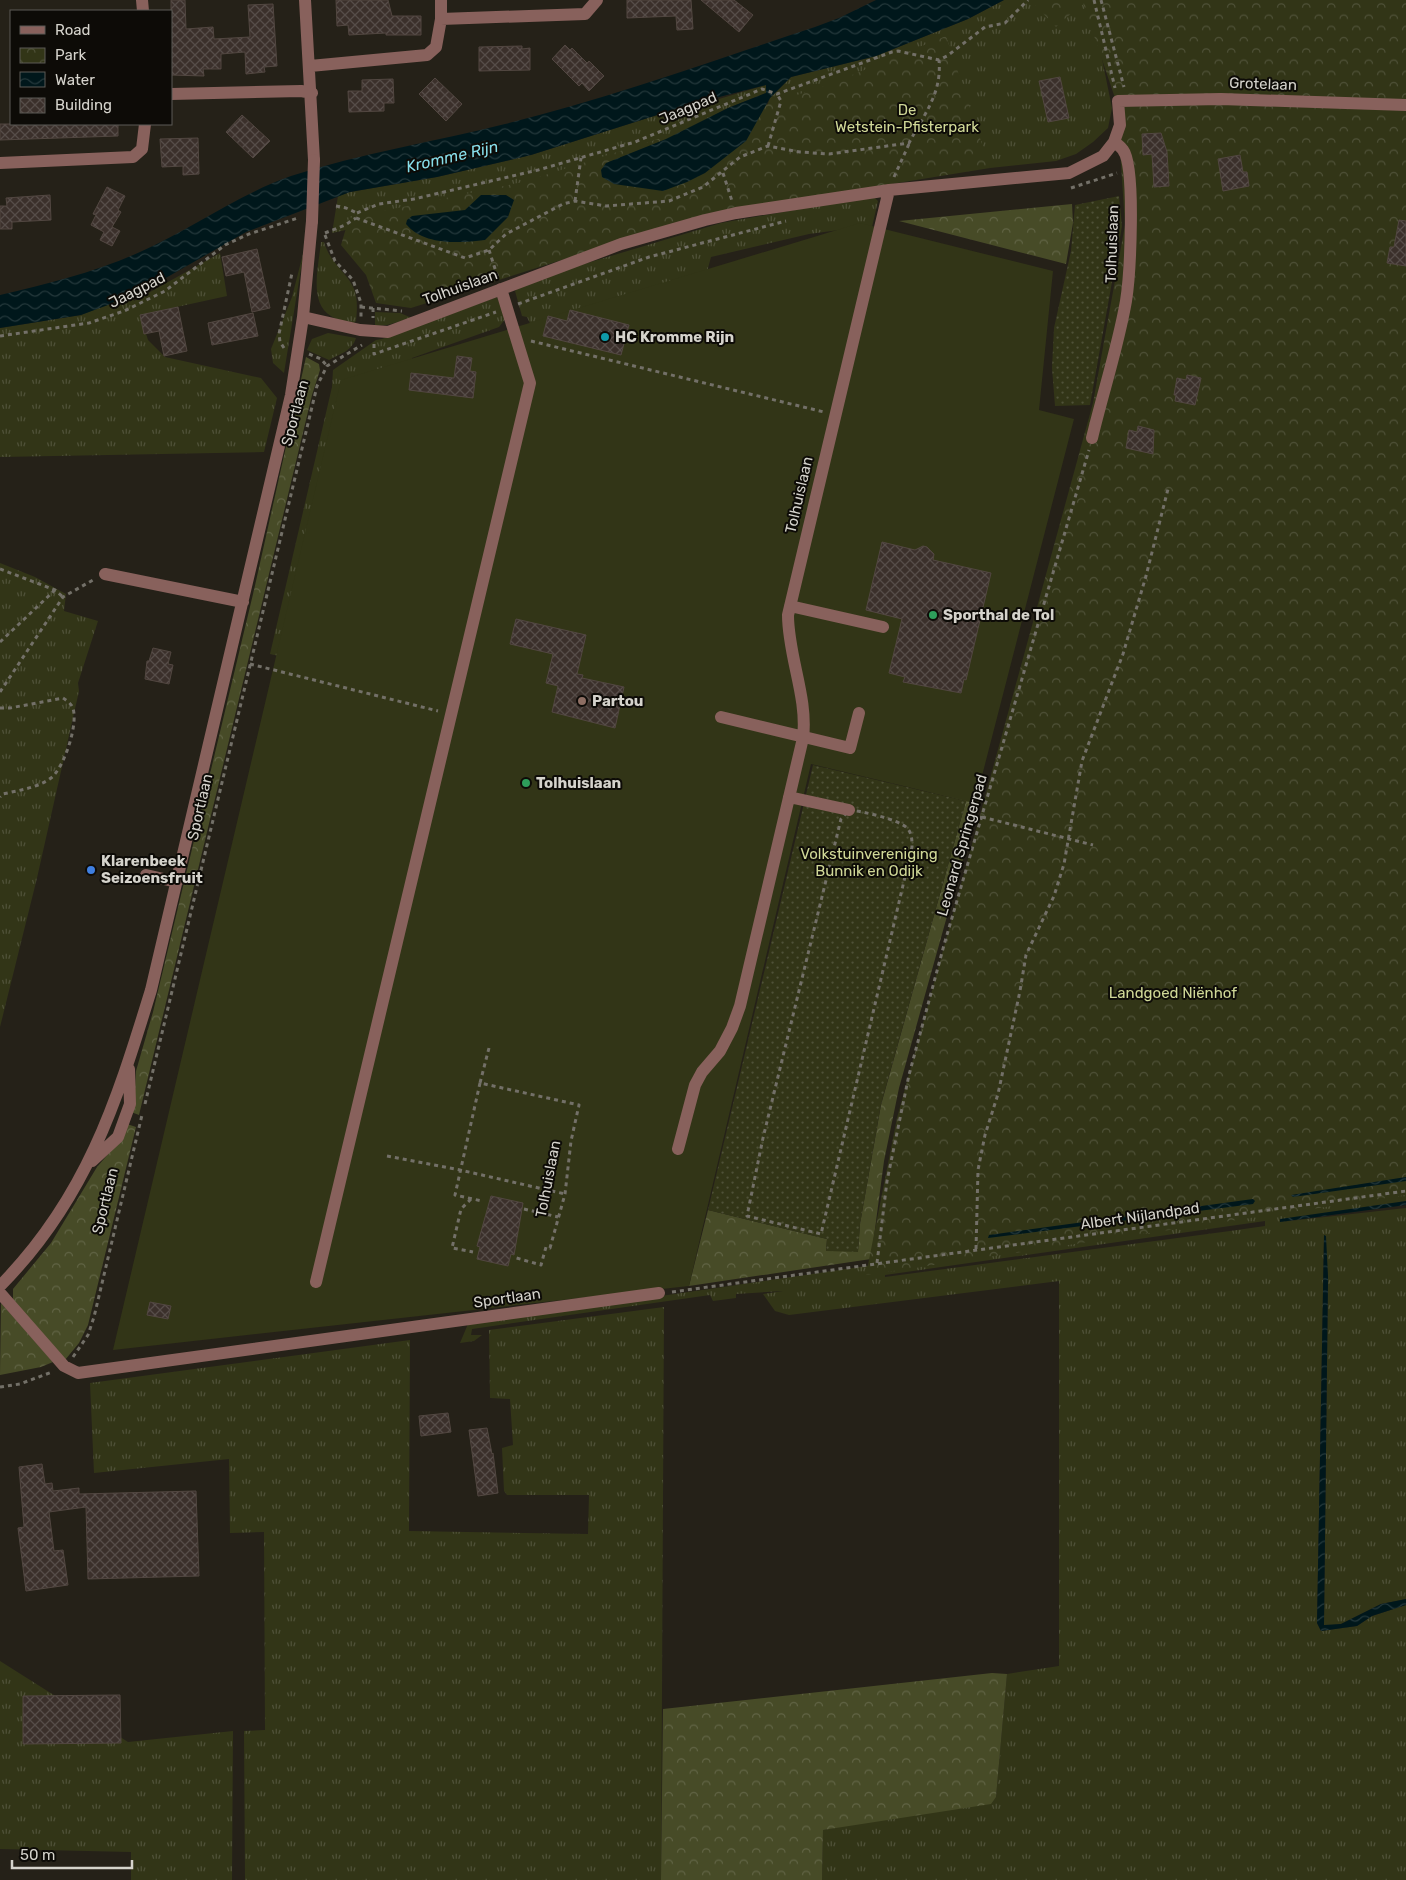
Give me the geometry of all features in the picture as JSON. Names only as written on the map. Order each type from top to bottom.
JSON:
[{"type":"street","name":"Sportlaan","points":[[0,1286],[29,1256],[60,1212],[88,1165],[128,1064],[151,990],[177,882],[291,395],[303,317],[312,221],[314,160],[312,93],[305,0]]},
{"type":"street","points":[[310,66],[427,55],[436,47],[441,19],[441,0]]},
{"type":"street","points":[[441,19],[584,14],[597,0]]},
{"type":"street","points":[[172,94],[301,91],[312,93]]},
{"type":"street","name":"Grotelaan","points":[[1118,101],[1221,99],[1406,104]]},
{"type":"street","points":[[1114,142],[1120,125],[1118,101]]},
{"type":"street","points":[[0,163],[133,157],[142,149],[145,125]]},
{"type":"street","name":"Tolhuislaan","points":[[303,317],[360,330],[388,332],[621,244],[704,220],[736,213],[889,190],[1069,173],[1103,156],[1114,142],[1124,150],[1131,219],[1126,300],[1092,438]]},
{"type":"street","name":"Tolhuislaan","points":[[678,1149],[695,1085],[702,1072],[720,1051],[732,1028],[740,1006],[803,738],[803,715],[788,629],[790,606],[889,190]]},
{"type":"street","points":[[316,1282],[530,383],[502,289]]},
{"type":"street","points":[[105,574],[243,602]]},
{"type":"street","points":[[790,606],[883,627]]},
{"type":"street","points":[[721,716],[803,738],[850,748],[859,713]]},
{"type":"street","points":[[789,797],[849,810]]},
{"type":"street","points":[[146,875],[177,882]]},
{"type":"street","points":[[0,1293],[64,1366]]},
{"type":"street","name":"Sportlaan","points":[[64,1366],[78,1373],[90,1372],[659,1293]]},
{"type":"path","points":[[768,146],[781,101],[777,94],[898,51],[939,60],[985,27],[1004,23],[1028,0]]},
{"type":"path","points":[[1094,0],[1118,101]]},
{"type":"path","points":[[1101,0],[1125,91],[1118,101]]},
{"type":"path","points":[[889,190],[909,143],[937,94],[940,71],[939,60]]},
{"type":"path","name":"Jaagpad","points":[[373,308],[362,308],[353,280],[335,260],[328,248],[325,233],[345,225],[356,215],[379,204],[495,181],[635,142],[762,89],[777,94]]},
{"type":"path","points":[[336,206],[346,208],[356,215],[465,258],[489,250],[514,229],[556,207],[575,201],[606,206],[669,201],[703,187],[740,157],[768,146],[800,152],[829,154],[909,143]]},
{"type":"path","points":[[575,201],[580,158]]},
{"type":"path","points":[[1064,189],[1074,188],[1127,169]]},
{"type":"path","name":"Jaagpad","points":[[0,336],[89,323],[124,311],[165,291],[225,245],[248,234],[298,218]]},
{"type":"path","points":[[374,337],[374,354],[650,257],[758,227],[792,220]]},
{"type":"path","points":[[489,250],[502,289]]},
{"type":"path","points":[[519,346],[532,341],[835,415]]},
{"type":"path","name":"Sportlaan","points":[[0,1386],[20,1384],[43,1377],[64,1366],[78,1353],[88,1335],[94,1317],[317,386],[327,366],[357,348]]},
{"type":"path","name":"Leonard Springerpad","points":[[877,1263],[887,1180],[909,1076],[1092,438]]},
{"type":"path","points":[[976,1249],[978,1170],[985,1135],[998,1094],[1026,955],[1054,896],[1069,838],[1082,761],[1123,654],[1146,576],[1168,489]]},
{"type":"path","points":[[0,569],[55,590],[63,597]]},
{"type":"path","points":[[0,692],[63,597],[105,574]]},
{"type":"path","points":[[0,642],[55,590]]},
{"type":"path","points":[[250,664],[451,714]]},
{"type":"path","points":[[0,708],[10,708],[63,698],[72,706],[75,719],[63,765],[53,777],[38,786],[3,794],[0,797]]},
{"type":"path","points":[[849,810],[898,823],[910,832],[912,847],[821,1234],[747,1216],[763,1138],[841,819],[849,810]]},
{"type":"path","points":[[982,817],[1093,845]]},
{"type":"path","points":[[482,1201],[455,1195],[489,1048]]},
{"type":"path","name":"Tolhuislaan","points":[[480,1083],[579,1105],[571,1141],[565,1194],[550,1248],[546,1247],[541,1264],[513,1257]]},
{"type":"path","points":[[387,1156],[460,1170],[565,1194]]},
{"type":"path","name":"Albert Nijlandpad","points":[[659,1293],[1406,1191]]},
{"type":"path","points":[[471,1198],[461,1209],[452,1248],[473,1252]]},
{"type":"path","points":[[524,1209],[558,1217]]},
{"type":"green space","points":[[1004,0],[1090,0],[1112,108],[1108,128],[1076,154],[1056,161],[990,168],[968,134],[785,134],[332,233],[338,196],[350,192],[437,177],[531,155],[692,104],[719,99],[766,85],[766,93],[728,108],[707,119],[766,109],[770,98],[791,77],[876,56],[968,19]]},
{"type":"green space","points":[[1040,0],[1066,0],[1075,10],[1056,27],[1035,5]]},
{"type":"green space","name":"Landgoed Niënhof","points":[[1082,0],[1406,0],[1406,1195],[866,1275],[897,1118],[1093,403],[1125,225],[1117,104]]},
{"type":"green space","name":"De Wetstein-Pfisterpark","points":[[946,36],[990,168],[706,214],[411,308],[376,303],[366,275],[341,245],[349,218],[523,182],[828,85]]},
{"type":"green space","points":[[873,196],[878,201],[849,327],[854,228],[809,234],[711,257],[677,382],[543,351],[527,317],[522,316],[515,291],[520,286],[554,273],[721,223]]},
{"type":"green space","points":[[1119,196],[1122,226],[1090,405],[1055,406],[1052,368],[1054,328],[1071,251],[1075,205]]},
{"type":"green space","points":[[1072,204],[1073,223],[1066,264],[899,221]]},
{"type":"green space","name":"Tolhuislaan","points":[[860,223],[1053,271],[1039,410],[1074,419],[975,803],[811,764],[689,1286],[113,1350],[341,380]]},
{"type":"green space","points":[[321,242],[324,242],[331,257],[354,289],[357,309],[356,321],[353,324],[331,316],[319,302],[317,272]]},
{"type":"green space","points":[[304,250],[284,373],[273,363],[271,349],[292,297]]},
{"type":"green space","points":[[220,253],[227,296],[140,315],[148,340],[165,357],[261,378],[277,398],[264,452],[0,457],[0,328],[81,315],[131,294],[134,301]]},
{"type":"green space","points":[[497,297],[506,318],[499,327],[412,358],[447,693],[270,654],[332,387],[333,370],[376,340]]},
{"type":"green space","points":[[375,312],[400,313],[412,318],[387,325],[375,326]]},
{"type":"green space","points":[[328,333],[356,338],[349,349],[329,360],[307,350],[312,339]]},
{"type":"green space","points":[[306,357],[319,364],[320,370],[312,395],[139,1115],[131,1112],[134,1104],[136,1071],[153,1012],[254,590]]},
{"type":"green space","points":[[0,563],[35,577],[66,594],[64,611],[98,621],[78,683],[79,691],[37,878],[0,1027]]},
{"type":"green space","points":[[808,761],[881,763],[982,791],[899,1088],[884,1161],[871,1259],[689,1286],[708,1210],[827,1239],[826,1251],[858,1251],[860,1224],[881,1105],[966,801]]},
{"type":"green space","name":"Volkstuinvereniging Bunnik en Odijk","points":[[813,765],[966,801],[881,1104],[860,1224],[858,1252],[826,1251],[827,1239],[708,1210]]},
{"type":"green space","points":[[127,1124],[136,1127],[88,1325],[79,1343],[65,1360],[13,1302],[13,1289],[51,1243],[97,1167],[122,1138]]},
{"type":"green space","points":[[1406,1193],[1406,1202],[1280,1222],[1406,1208],[1406,1599],[1381,1604],[1341,1624],[1324,1626],[1328,1277],[1324,1235],[1317,1623],[1321,1631],[1357,1626],[1372,1616],[1406,1605],[1406,1880],[822,1880],[823,1830],[996,1797],[1007,1674],[1059,1666],[1059,1281],[789,1315],[775,1311],[763,1294],[783,1291],[736,1294],[736,1298],[713,1301],[710,1295],[472,1329],[471,1335],[482,1335],[474,1341],[460,1343],[468,1324],[880,1264]],"holes":[[[1265,1221],[1265,1226],[1230,1231],[885,1277],[885,1275]]]},
{"type":"green space","points":[[1,1303],[53,1362],[41,1367],[0,1375]]},
{"type":"green space","points":[[664,1307],[661,1880],[245,1880],[244,1731],[265,1730],[264,1532],[230,1533],[229,1459],[94,1473],[90,1383],[410,1340],[409,1531],[588,1534],[589,1495],[507,1495],[504,1491],[502,1448],[513,1445],[510,1399],[490,1398],[489,1330]]},
{"type":"green space","points":[[0,1661],[128,1742],[233,1731],[232,1880],[131,1880],[131,1852],[0,1849]]},
{"type":"green space","points":[[992,1673],[1007,1674],[996,1797],[991,1804],[823,1830],[822,1880],[661,1880],[663,1709]]},
{"type":"water","name":"Kromme Rijn","points":[[876,0],[1004,0],[968,19],[876,56],[791,77],[770,98],[746,141],[705,173],[663,191],[614,184],[602,177],[601,170],[606,163],[666,139],[728,108],[766,93],[766,85],[692,104],[531,155],[437,177],[350,192],[246,232],[164,279],[108,305],[81,315],[0,328],[0,295],[106,266],[159,243],[233,202],[291,176],[371,154],[505,124],[583,103],[815,27]]},
{"type":"water","points":[[481,195],[506,195],[514,200],[508,217],[485,240],[454,242],[432,240],[422,236],[406,224],[407,220],[412,216],[465,210]]},
{"type":"water","points":[[1406,1177],[1406,1181],[1293,1197],[1291,1195]]},
{"type":"water","points":[[1253,1199],[1255,1201],[1253,1204],[988,1238],[989,1235]]},
{"type":"water","points":[[1406,1201],[1406,1205],[1280,1222],[1280,1219]]},
{"type":"water","points":[[1324,1235],[1326,1236],[1328,1277],[1324,1625],[1341,1624],[1381,1604],[1406,1599],[1406,1605],[1372,1616],[1357,1626],[1321,1631],[1317,1623]]},
{"type":"building","points":[[171,0],[185,0],[186,29],[213,27],[214,39],[250,37],[248,5],[273,4],[277,66],[264,67],[265,72],[246,74],[245,52],[221,54],[221,69],[203,69],[204,76],[172,75]]},
{"type":"building","points":[[336,0],[388,0],[392,16],[421,16],[421,35],[386,35],[386,33],[349,35],[348,25],[337,26]]},
{"type":"building","points":[[627,0],[691,0],[693,29],[677,30],[676,16],[627,18]]},
{"type":"building","points":[[701,0],[734,0],[753,15],[739,32]]},
{"type":"building","points":[[565,45],[570,50],[572,48],[587,63],[589,61],[604,76],[589,91],[582,83],[579,86],[552,59]]},
{"type":"building","points":[[522,46],[522,49],[530,48],[530,70],[479,71],[479,47]]},
{"type":"building","points":[[1060,77],[1069,118],[1048,122],[1039,81]]},
{"type":"building","points":[[435,78],[462,104],[446,121],[419,94]]},
{"type":"building","points":[[393,79],[394,103],[384,103],[384,111],[349,112],[348,91],[362,91],[362,80]]},
{"type":"building","points":[[242,115],[270,141],[253,158],[226,132]]},
{"type":"building","points":[[0,124],[118,125],[118,136],[0,140]]},
{"type":"building","points":[[1161,133],[1167,152],[1169,186],[1154,187],[1152,154],[1143,155],[1142,134]]},
{"type":"building","points":[[198,138],[199,174],[183,175],[183,166],[162,167],[160,139]]},
{"type":"building","points":[[1240,155],[1243,172],[1247,172],[1249,186],[1223,191],[1218,159]]},
{"type":"building","points":[[107,187],[125,196],[118,210],[121,212],[112,227],[120,231],[112,246],[100,240],[104,232],[91,225],[96,215],[93,214]]},
{"type":"building","points":[[50,195],[51,220],[12,222],[12,229],[0,229],[0,206],[7,206],[6,198]]},
{"type":"building","points":[[1399,220],[1406,221],[1406,266],[1387,263],[1390,247],[1394,247]]},
{"type":"building","points":[[257,249],[270,308],[252,312],[244,272],[226,276],[222,257]]},
{"type":"building","points":[[178,307],[187,351],[164,356],[159,331],[144,334],[140,315]]},
{"type":"building","points":[[570,310],[629,325],[621,355],[543,336],[548,316],[567,321]]},
{"type":"building","points":[[253,313],[258,336],[212,345],[208,323]]},
{"type":"building","points":[[457,356],[472,358],[470,371],[476,372],[473,398],[409,390],[411,373],[454,378]]},
{"type":"building","points":[[1187,375],[1201,378],[1195,405],[1175,401],[1176,395],[1174,395],[1177,378],[1186,380]]},
{"type":"building","points":[[1138,426],[1154,430],[1153,454],[1126,448],[1129,430],[1137,432]]},
{"type":"building","name":"Sporthal de Tol","points":[[882,542],[915,550],[923,546],[927,547],[934,554],[933,560],[991,573],[966,680],[964,679],[961,693],[903,682],[905,677],[889,673],[902,619],[866,610]]},
{"type":"building","points":[[516,619],[586,635],[577,674],[583,675],[582,678],[624,687],[615,728],[552,712],[558,686],[546,683],[553,654],[510,644]]},
{"type":"building","points":[[153,648],[171,652],[168,664],[173,665],[169,684],[145,679],[147,661],[149,661]]},
{"type":"building","points":[[491,1196],[523,1203],[514,1255],[511,1254],[508,1266],[477,1259],[480,1247],[477,1246]]},
{"type":"building","points":[[150,1302],[171,1306],[168,1319],[147,1315]]},
{"type":"building","points":[[448,1413],[451,1432],[421,1436],[419,1416]]},
{"type":"building","points":[[487,1428],[493,1453],[498,1493],[478,1496],[469,1430]]},
{"type":"building","points":[[42,1464],[45,1484],[52,1483],[53,1491],[79,1488],[79,1494],[196,1491],[199,1576],[88,1579],[86,1507],[49,1512],[54,1551],[63,1550],[68,1585],[26,1591],[18,1528],[24,1527],[19,1467]]},
{"type":"building","points":[[120,1695],[121,1743],[23,1744],[23,1696]]},
{"type":"place","name":"HC Kromme Rijn","points":[[605,337]]},
{"type":"place","name":"Sporthal de Tol","points":[[933,615]]},
{"type":"place","name":"Partou","points":[[582,701]]},
{"type":"place","name":"Tolhuislaan","points":[[526,783]]},
{"type":"place","name":"Klarenbeek Seizoensfruit","points":[[91,870]]}]
